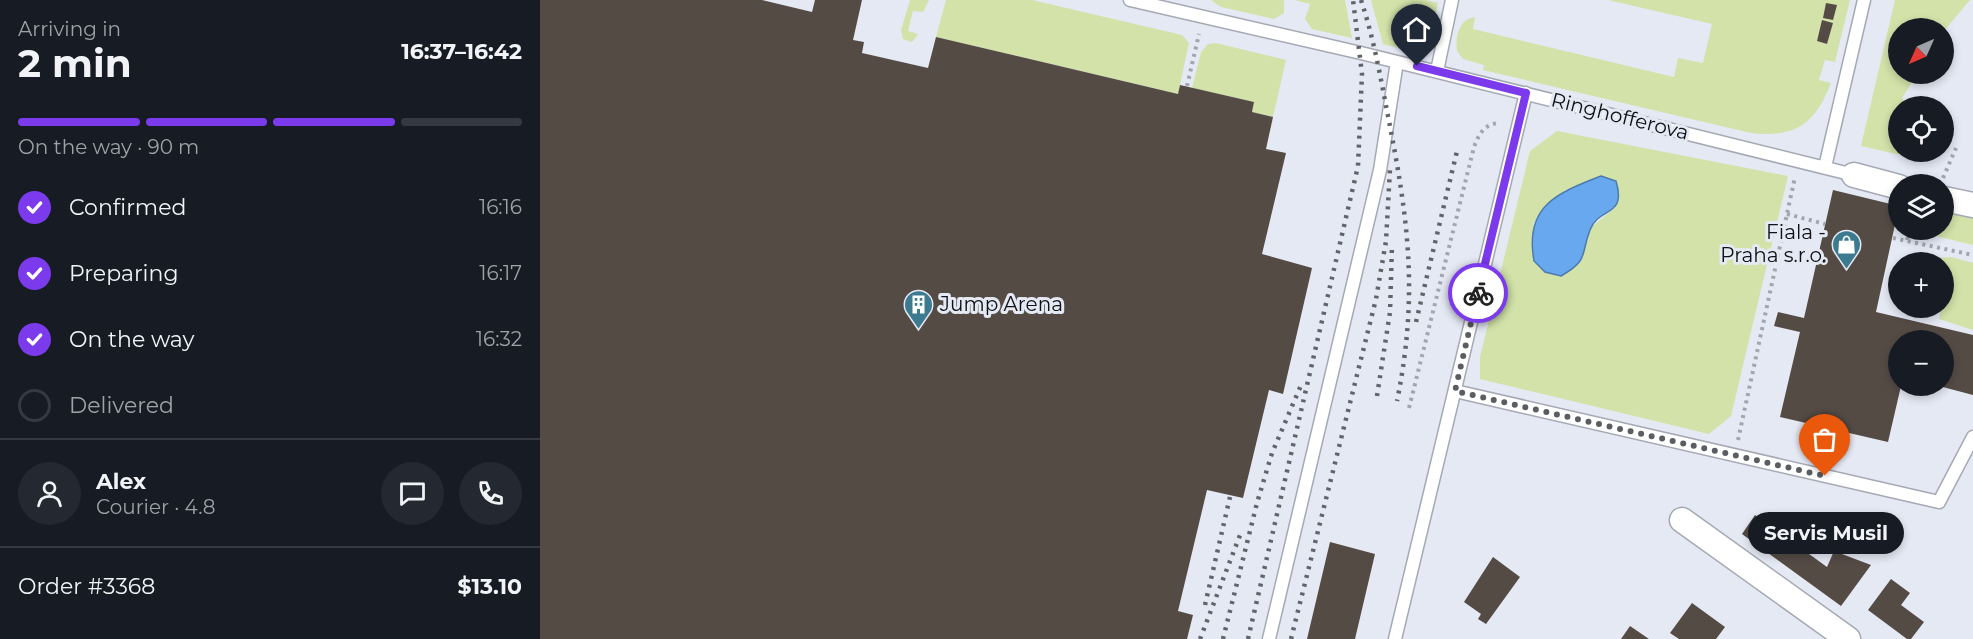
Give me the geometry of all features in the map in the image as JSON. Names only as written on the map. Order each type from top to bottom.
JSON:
[{"type":"street","name":"Ringhofferova","points":[[1854,175],[1888,184]]},
{"type":"street","points":[[1954,201],[1973,205]]},
{"type":"street","points":[[1682,520],[1848,639]]},
{"type":"lane","name":"Ringhofferova","points":[[1130,0],[1437,71],[1854,175]]},
{"type":"lane","points":[[1184,13],[1187,0]]},
{"type":"lane","points":[[1437,71],[1452,0]]},
{"type":"lane","points":[[1825,167],[1864,0]]},
{"type":"lane","points":[[1269,639],[1380,170],[1397,62]]},
{"type":"lane","points":[[1395,639],[1526,93]]},
{"type":"lane","points":[[1455,391],[1939,502],[1973,437]]},
{"type":"path","points":[[1187,86],[1199,34]]},
{"type":"path","points":[[1409,408],[1474,147],[1482,131],[1490,124],[1499,123]]},
{"type":"path","points":[[1944,174],[1956,148]]},
{"type":"path","points":[[1734,455],[1798,160]]},
{"type":"path","points":[[1786,214],[1826,224]]},
{"type":"path","points":[[1907,240],[1973,255]]},
{"type":"green space","points":[[910,0],[929,0],[923,12],[913,11],[908,31],[918,34],[912,42],[903,39],[901,30]]},
{"type":"green space","points":[[946,0],[1032,0],[1182,35],[1189,43],[1178,94],[936,37]]},
{"type":"green space","points":[[1211,0],[1284,0],[1284,13],[1274,19],[1221,7]]},
{"type":"green space","points":[[1295,0],[1345,0],[1352,38],[1312,29],[1305,19],[1310,4]]},
{"type":"green space","points":[[1371,0],[1426,0],[1438,3],[1432,29],[1425,44],[1419,48],[1410,49],[1383,44]]},
{"type":"green space","points":[[1608,0],[1850,0],[1835,62],[1825,60],[1819,80],[1831,83],[1825,97],[1811,118],[1792,130],[1780,133],[1751,133],[1483,70],[1484,65],[1463,59],[1457,51],[1459,30],[1465,21],[1475,17],[1473,29],[1674,77],[1678,58],[1703,63],[1712,24]],"holes":[[[1822,20],[1833,23],[1827,44],[1817,41]]]},
{"type":"green space","points":[[1895,0],[1970,0],[1954,19],[1891,18]]},
{"type":"green space","points":[[1888,30],[1888,84],[1911,84],[1903,96],[1888,96],[1888,152],[1861,146]]},
{"type":"green space","points":[[1216,43],[1286,60],[1273,117],[1252,112],[1254,102],[1192,88],[1201,52],[1208,44]]},
{"type":"green space","points":[[1557,131],[1788,176],[1731,416],[1709,434],[1480,379],[1480,357],[1530,151]],"holes":[[[1565,190],[1616,207],[1590,228],[1587,243],[1533,224],[1546,206]]]},
{"type":"green space","points":[[1954,209],[1973,213],[1973,245],[1952,240],[1954,240]]},
{"type":"green space","points":[[1954,258],[1973,263],[1973,330],[1939,319],[1954,318]]},
{"type":"water","points":[[1601,176],[1616,181],[1618,201],[1594,223],[1587,238],[1583,256],[1576,265],[1561,276],[1545,272],[1534,261],[1532,242],[1539,214],[1558,196]]},
{"type":"building","name":"Jump Arena","points":[[540,0],[762,0],[812,12],[815,0],[862,0],[853,40],[864,42],[862,53],[928,68],[936,37],[1178,94],[1180,85],[1254,102],[1252,112],[1273,117],[1266,149],[1286,153],[1262,254],[1312,268],[1283,394],[1269,390],[1243,498],[1207,490],[1178,611],[1193,615],[1187,639],[540,639]]},
{"type":"building","points":[[1826,3],[1837,5],[1833,20],[1823,18]]},
{"type":"building","points":[[1822,20],[1833,23],[1827,44],[1817,41]]},
{"type":"building","points":[[1833,190],[1888,203],[1888,240],[1892,240],[1876,312],[1888,315],[1888,318],[1901,318],[1952,330],[1888,330],[1888,396],[1899,396],[1888,442],[1780,417],[1800,332],[1774,326],[1778,312],[1804,318]]},
{"type":"building","points":[[1954,330],[1973,335],[1973,395],[1954,390]]},
{"type":"building","points":[[1755,515],[1827,567],[1834,551],[1871,565],[1841,606],[1742,534]]},
{"type":"building","points":[[1330,542],[1375,554],[1355,639],[1307,639]]},
{"type":"building","points":[[1493,557],[1520,577],[1486,624],[1478,619],[1481,614],[1464,602]]},
{"type":"building","points":[[1891,579],[1910,593],[1901,605],[1924,622],[1911,639],[1907,639],[1868,610]]},
{"type":"building","points":[[1692,603],[1725,627],[1716,639],[1679,639],[1670,633]]},
{"type":"building","points":[[1630,626],[1649,639],[1621,639]]},
{"type":"railway","points":[[1248,639],[1358,166],[1362,74],[1353,0]]},
{"type":"railway","points":[[1361,0],[1382,83],[1401,186],[1405,221],[1408,255],[1408,325],[1397,401]]},
{"type":"railway","points":[[1416,322],[1458,147]]},
{"type":"railway","points":[[1291,639],[1376,299],[1386,241],[1390,169]]},
{"type":"railway","points":[[1377,396],[1390,312],[1392,245]]},
{"type":"railway","points":[[1223,639],[1272,453],[1302,383]]},
{"type":"railway","points":[[1205,605],[1230,497]]},
{"type":"railway","points":[[1200,639],[1242,530]]},
{"type":"way so far","points":[[1478,293],[1455,391],[1825,476]]},
{"type":"place","name":"Fiala - Praha s.r.o.","points":[[1847,270]]},
{"type":"place","name":"Jump Arena","points":[[919,330]]},
{"type":"place","name":"Servis Musil","points":[[1825,476]]},
{"type":"route","points":[[1417,66],[1526,93],[1478,293]]}]
